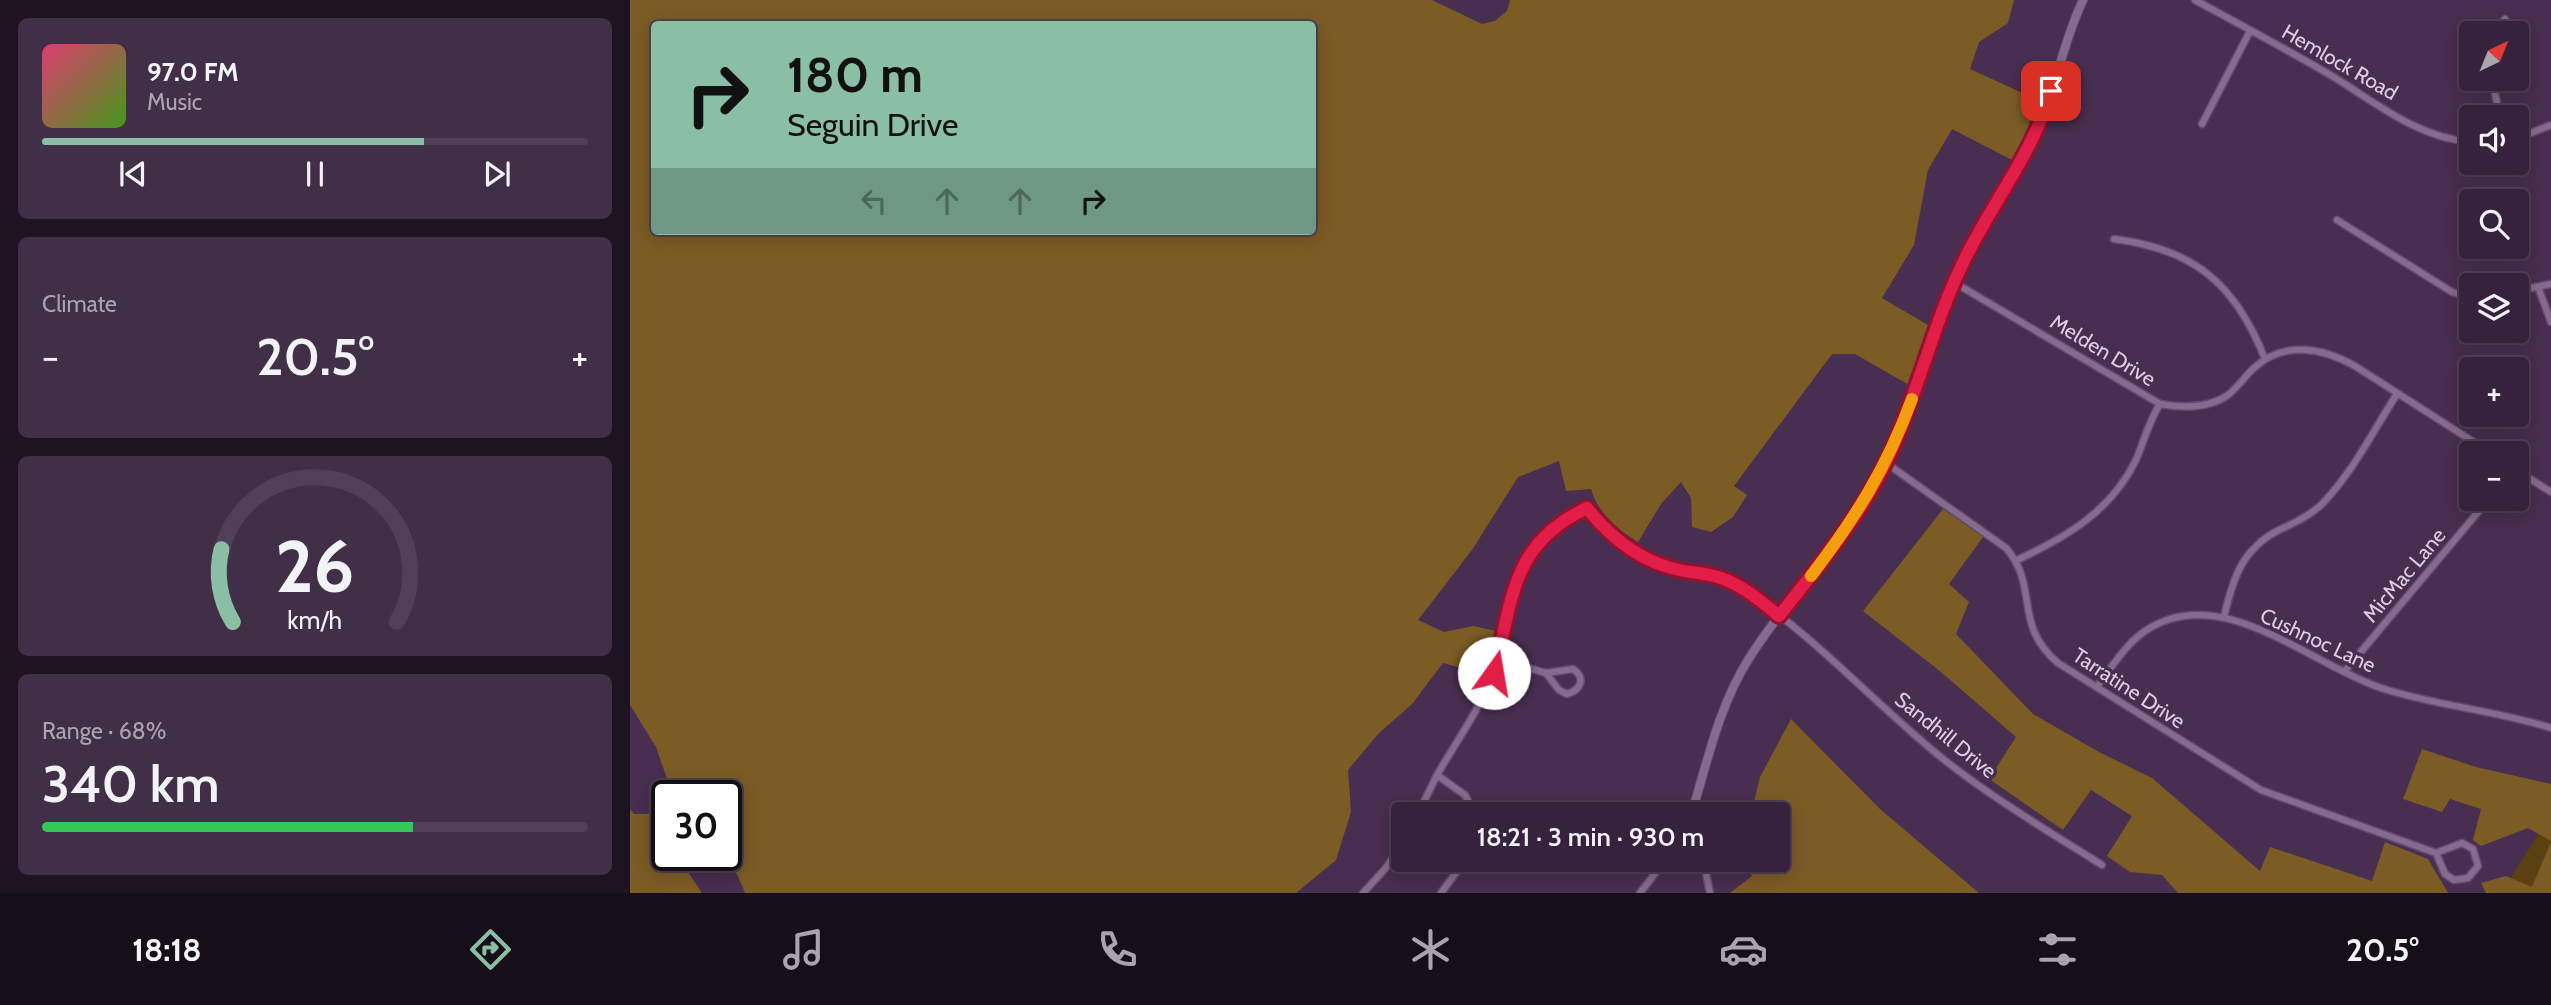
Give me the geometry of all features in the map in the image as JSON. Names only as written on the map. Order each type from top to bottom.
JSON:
[{"type":"street","points":[[1695,802],[1731,692],[1747,662],[1856,515],[1886,463],[1955,283],[1978,233],[2015,175],[2039,130],[2065,44],[2083,0]]},
{"type":"street","name":"Hemlock Road","points":[[2195,0],[2425,132],[2459,139]]},
{"type":"street","points":[[2202,124],[2250,31]]},
{"type":"street","points":[[2529,134],[2551,125]]},
{"type":"street","points":[[2337,220],[2459,294]]},
{"type":"street","points":[[2114,239],[2140,242],[2165,250],[2221,283],[2251,326],[2265,359]]},
{"type":"street","name":"Melden Drive","points":[[1955,283],[2160,404],[2190,407],[2217,400],[2227,395],[2265,359],[2298,349],[2319,351],[2344,360],[2472,441]]},
{"type":"street","points":[[2529,289],[2551,284]]},
{"type":"street","points":[[2538,287],[2551,323]]},
{"type":"street","points":[[2224,617],[2237,569],[2247,554],[2268,536],[2319,507],[2341,480],[2398,394]]},
{"type":"street","points":[[1886,463],[1970,520],[2017,560],[2066,536],[2108,502],[2129,473],[2160,404]]},
{"type":"street","points":[[2529,478],[2551,492]]},
{"type":"street","name":"Sandhill Drive","points":[[1498,659],[1512,594],[1523,563],[1545,536],[1587,508],[1613,536],[1644,558],[1668,567],[1721,578],[1744,590],[1779,616],[1941,757],[1983,788],[2102,865]]},
{"type":"street","name":"MicMac Lane","points":[[2344,672],[2480,511]]},
{"type":"street","name":"Tarratine Drive","points":[[2017,560],[2024,580],[2029,622],[2040,646],[2058,663],[2261,790],[2436,853]]},
{"type":"street","name":"Cushnoc Lane","points":[[2097,687],[2131,643],[2160,623],[2191,614],[2224,617],[2396,693],[2507,715],[2551,728]]},
{"type":"street","points":[[1424,802],[1437,775],[1477,712],[1498,659],[1546,673],[1573,669],[1580,676],[1581,682],[1574,692],[1564,693],[1546,673]]},
{"type":"street","points":[[1437,775],[1465,795],[1469,802]]},
{"type":"street","points":[[2455,844],[2468,845],[2478,859],[2478,866],[2468,878],[2454,880],[2445,874],[2436,853],[2455,844]]},
{"type":"street","points":[[1363,893],[1391,860]]},
{"type":"street","points":[[1441,893],[1456,872]]},
{"type":"street","points":[[1640,893],[1656,872]]},
{"type":"street","points":[[1706,872],[1710,893]]},
{"type":"shaded area","points":[[630,0],[1432,0],[1482,24],[1495,21],[1507,11],[1510,0],[2014,0],[2008,23],[1979,42],[1970,69],[2038,100],[2027,139],[2012,160],[1952,129],[1928,170],[1914,245],[1882,298],[1928,325],[1909,385],[1855,354],[1832,354],[1734,486],[1747,495],[1733,517],[1711,532],[1692,527],[1691,498],[1681,482],[1661,504],[1638,542],[1609,520],[1598,506],[1591,489],[1566,491],[1559,461],[1518,477],[1472,550],[1418,620],[1444,632],[1473,626],[1496,631],[1484,674],[1443,663],[1412,704],[1378,734],[1348,770],[1351,812],[1336,860],[1296,893],[745,893],[735,871],[742,871],[742,780],[667,780],[656,747],[630,705]]},
{"type":"shaded area","points":[[1943,509],[1983,537],[1949,584],[1969,602],[1956,634],[2033,714],[2099,752],[2152,778],[2260,871],[2270,847],[2372,881],[2385,842],[2428,859],[2448,893],[2178,893],[2162,875],[2130,872],[2107,856],[2132,816],[2091,790],[2063,830],[1989,779],[2016,737],[1941,672],[1863,611]]},
{"type":"shaded area","points":[[1791,719],[1880,809],[1979,893],[1730,893],[1752,876],[1750,872],[1790,872],[1790,802],[1754,802],[1760,777]]},
{"type":"shaded area","points":[[2422,749],[2476,767],[2551,784],[2551,841],[2528,828],[2481,846],[2473,840],[2481,809],[2450,799],[2442,812],[2403,799]]},
{"type":"shaded area","points":[[630,809],[634,814],[651,816],[651,871],[687,871],[702,893],[630,893]]},
{"type":"shaded area","points":[[2551,814],[2551,893],[2501,893]]},
{"type":"shaded area","points":[[2551,842],[2551,893],[2486,893],[2481,883],[2506,876],[2532,887]]},
{"type":"slow traffic","points":[[1811,576],[1856,515],[1874,485],[1897,439],[1912,399]]},
{"type":"route","points":[[1494,673],[1512,594],[1523,563],[1545,536],[1587,508],[1622,544],[1644,558],[1668,567],[1733,583],[1779,616],[1846,529],[1886,463],[1959,272],[1978,233],[2024,160],[2039,130],[2051,91]]}]
